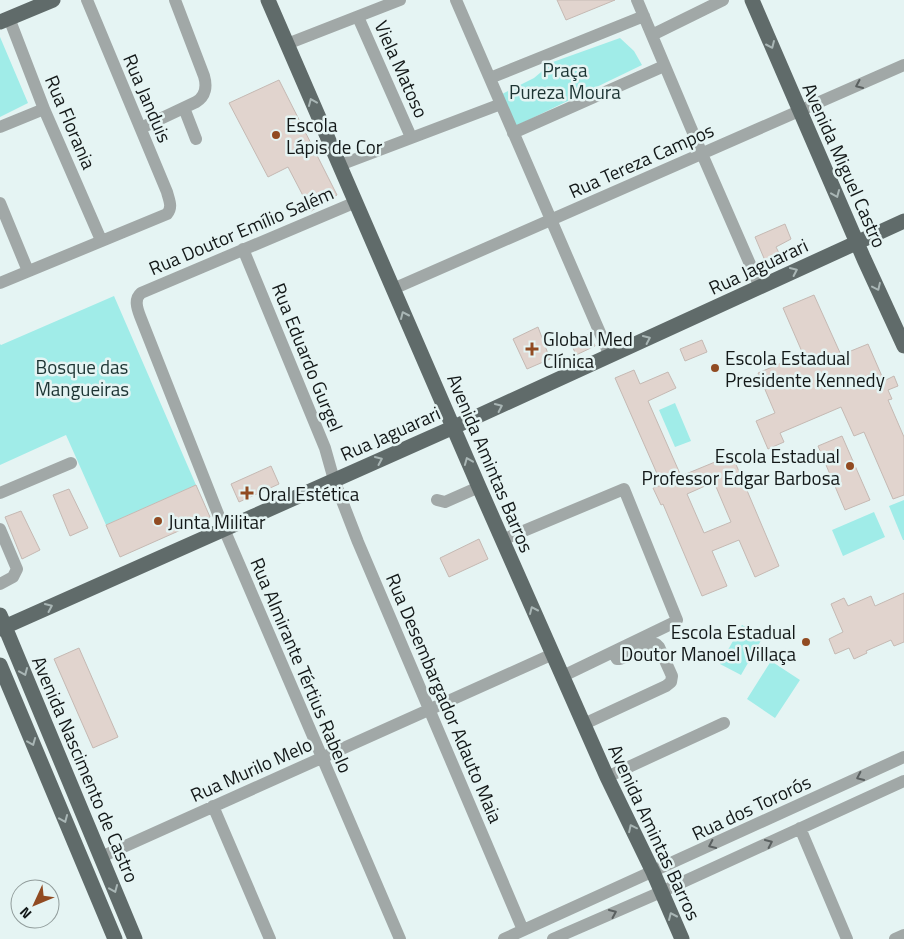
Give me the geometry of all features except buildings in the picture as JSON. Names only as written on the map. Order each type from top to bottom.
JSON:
[{"type":"main road","points":[[4,20],[53,0]]},
{"type":"main road","name":"Avenida Amintas Barros","points":[[268,0],[502,540],[607,777],[653,872],[682,939]]},
{"type":"main road","name":"Avenida Miguel Castro","points":[[752,0],[904,346]]},
{"type":"main road","name":"Rua Jaguarari","points":[[2,624],[224,529],[454,427],[904,221]]},
{"type":"main road","name":"Avenida Nascimento de Castro","points":[[2,624],[76,795],[135,939]]},
{"type":"main road","name":"Avenida Nascimento de Castro","points":[[0,665],[115,939]]},
{"type":"main road","points":[[45,774],[76,795]]},
{"type":"street","name":"Rua Janduis","points":[[87,0],[167,192],[170,207],[169,212],[101,240]]},
{"type":"street","points":[[140,128],[196,102],[202,97],[206,84],[175,0]]},
{"type":"street","points":[[287,44],[400,0]]},
{"type":"street","points":[[456,0],[610,356]]},
{"type":"street","points":[[637,0],[760,287]]},
{"type":"street","points":[[652,36],[723,0]]},
{"type":"street","points":[[490,78],[644,16]]},
{"type":"street","name":"Viela Matoso","points":[[358,17],[411,137]]},
{"type":"street","name":"Rua Florania","points":[[4,20],[101,240]]},
{"type":"street","points":[[513,134],[664,66]]},
{"type":"street","name":"Rua Tereza Campos","points":[[392,289],[904,66]]},
{"type":"street","points":[[340,165],[501,104]]},
{"type":"street","points":[[0,127],[44,108]]},
{"type":"street","points":[[184,108],[196,139]]},
{"type":"street","name":"Rua Doutor Emílio Salém","points":[[141,293],[356,202]]},
{"type":"street","points":[[0,203],[28,271]]},
{"type":"street","points":[[0,283],[101,240]]},
{"type":"street","name":"Rua Eduardo Gurgel","points":[[243,249],[325,448],[334,480]]},
{"type":"street","name":"Rua Almirante Tértius Rabelo","points":[[141,293],[136,302],[140,316],[224,529],[400,939]]},
{"type":"street","points":[[0,493],[72,463]]},
{"type":"street","name":"Rua Desembargador Adauto Maia","points":[[334,480],[358,542],[523,930]]},
{"type":"street","points":[[436,500],[446,502],[479,487]]},
{"type":"street","points":[[502,540],[624,489],[677,620],[563,676]]},
{"type":"street","points":[[0,529],[17,569],[13,577],[0,584]]},
{"type":"street","points":[[584,724],[671,682],[672,676],[660,647],[656,644],[620,659],[616,659],[612,652]]},
{"type":"street","name":"Rua Murilo Melo","points":[[101,856],[553,654]]},
{"type":"street","points":[[607,777],[724,723]]},
{"type":"street","name":"Rua dos Tororós","points":[[504,939],[904,757]]},
{"type":"street","name":"Rua dos Tororós","points":[[553,939],[904,781]]},
{"type":"street","points":[[213,806],[270,939]]},
{"type":"street","points":[[800,828],[847,939]]},
{"type":"street","points":[[560,914],[568,933]]},
{"type":"street","points":[[895,939],[904,935]]},
{"type":"green space","points":[[0,37],[28,103],[0,117]]},
{"type":"green space","name":"Praça Pureza Moura","points":[[620,38],[634,51],[642,65],[516,126],[500,95],[534,78],[553,62]]},
{"type":"green space","name":"Bosque das Mangueiras","points":[[114,296],[196,485],[106,525],[66,435],[0,465],[0,344]]},
{"type":"green space","points":[[675,403],[691,441],[675,447],[659,410]]},
{"type":"green space","points":[[904,500],[904,540],[903,540],[889,506]]},
{"type":"green space","points":[[874,512],[885,537],[843,556],[832,530]]},
{"type":"green space","points":[[742,625],[763,637],[741,675],[720,664]]},
{"type":"green space","points":[[771,661],[800,680],[775,718],[747,699]]},
{"type":"place","name":"Escola Lápis de Cor","points":[[276,135]]},
{"type":"place","name":"Global Med Clínica","points":[[532,349]]},
{"type":"place","name":"Escola Estadual Presidente Kennedy","points":[[715,368]]},
{"type":"place","name":"Escola Estadual Professor Edgar Barbosa","points":[[850,466]]},
{"type":"place","name":"Oral Estética","points":[[247,493]]},
{"type":"place","name":"Junta Militar","points":[[158,521]]},
{"type":"place","name":"Escola Estadual Doutor Manoel Villaça","points":[[806,642]]}]
